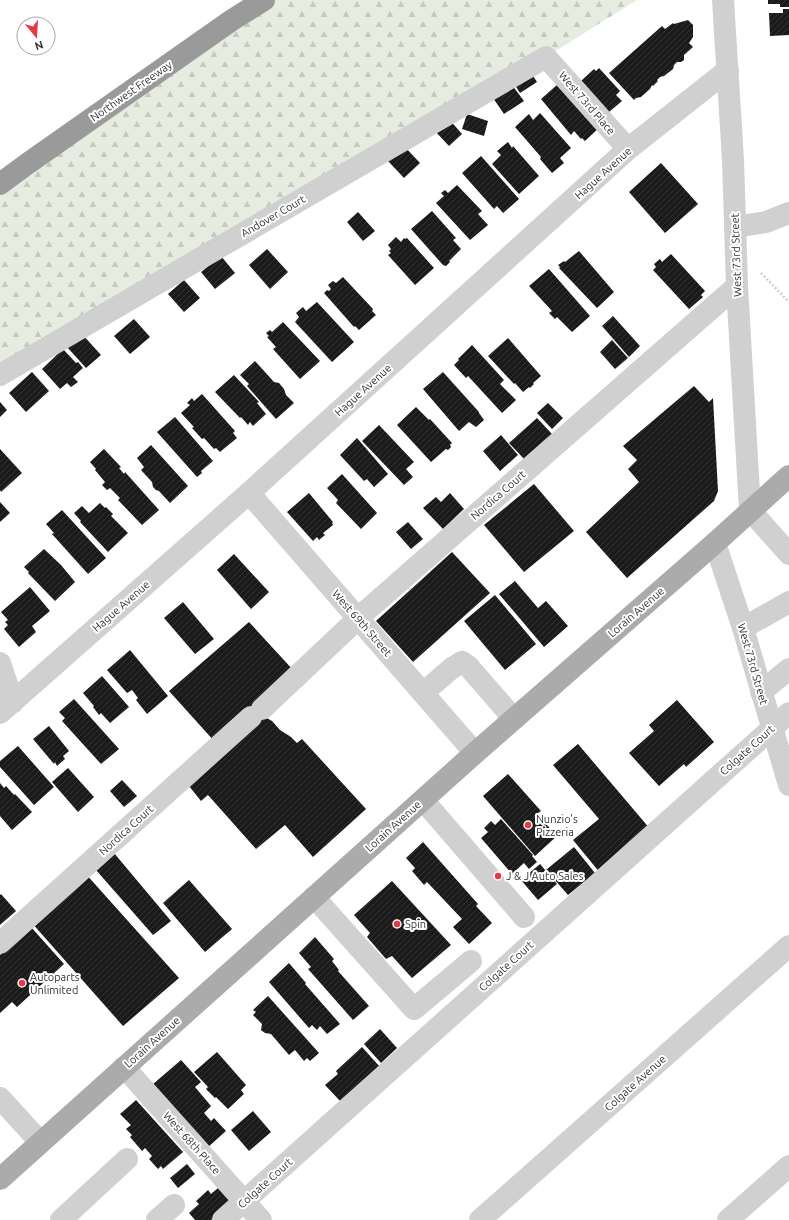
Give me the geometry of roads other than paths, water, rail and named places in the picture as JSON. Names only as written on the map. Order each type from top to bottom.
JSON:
[{"type":"highway","name":"Northwest Freeway","points":[[0,184],[26,164],[232,20],[264,0]]},
{"type":"main road","name":"Lorain Avenue","points":[[0,1179],[314,897],[789,476]]},
{"type":"street","name":"West 73rd Street","points":[[723,0],[733,160],[737,286],[750,510]]},
{"type":"street","name":"West 73rd Place","points":[[546,57],[628,149]]},
{"type":"street","name":"Andover Court","points":[[0,375],[546,57]]},
{"type":"street","name":"Hague Avenue","points":[[6,708],[249,493],[628,149],[728,70]]},
{"type":"street","points":[[735,227],[766,222],[789,213]]},
{"type":"street","name":"Nordica Court","points":[[0,943],[257,713],[358,618],[737,286]]},
{"type":"street","name":"West 69th Street","points":[[249,493],[476,753]]},
{"type":"street","points":[[750,510],[785,541]]},
{"type":"street","name":"West 73rd Street","points":[[715,543],[743,628],[789,785]]},
{"type":"street","points":[[743,628],[789,602]]},
{"type":"street","points":[[424,693],[452,668],[462,662],[468,666],[514,719]]},
{"type":"street","points":[[0,663],[6,708]]},
{"type":"street","points":[[761,692],[789,669]]},
{"type":"street","name":"Colgate Court","points":[[223,1220],[789,713]]},
{"type":"street","points":[[423,800],[524,917]]},
{"type":"street","points":[[314,897],[414,1009],[471,961]]},
{"type":"street","name":"Colgate Avenue","points":[[480,1220],[789,946]]},
{"type":"street","name":"West 68th Place","points":[[124,1067],[261,1220]]},
{"type":"street","points":[[0,1098],[40,1142]]},
{"type":"street","points":[[61,1220],[127,1159]]},
{"type":"street","points":[[728,1220],[789,1166]]},
{"type":"street","points":[[157,1220],[174,1205]]},
{"type":"place","name":"Nunzio's Pizzeria","points":[[528,825]]},
{"type":"place","name":"J & J Auto Sales","points":[[498,876]]},
{"type":"place","name":"Spin","points":[[397,924]]},
{"type":"place","name":"Autoparts Unlimited","points":[[22,983]]}]
